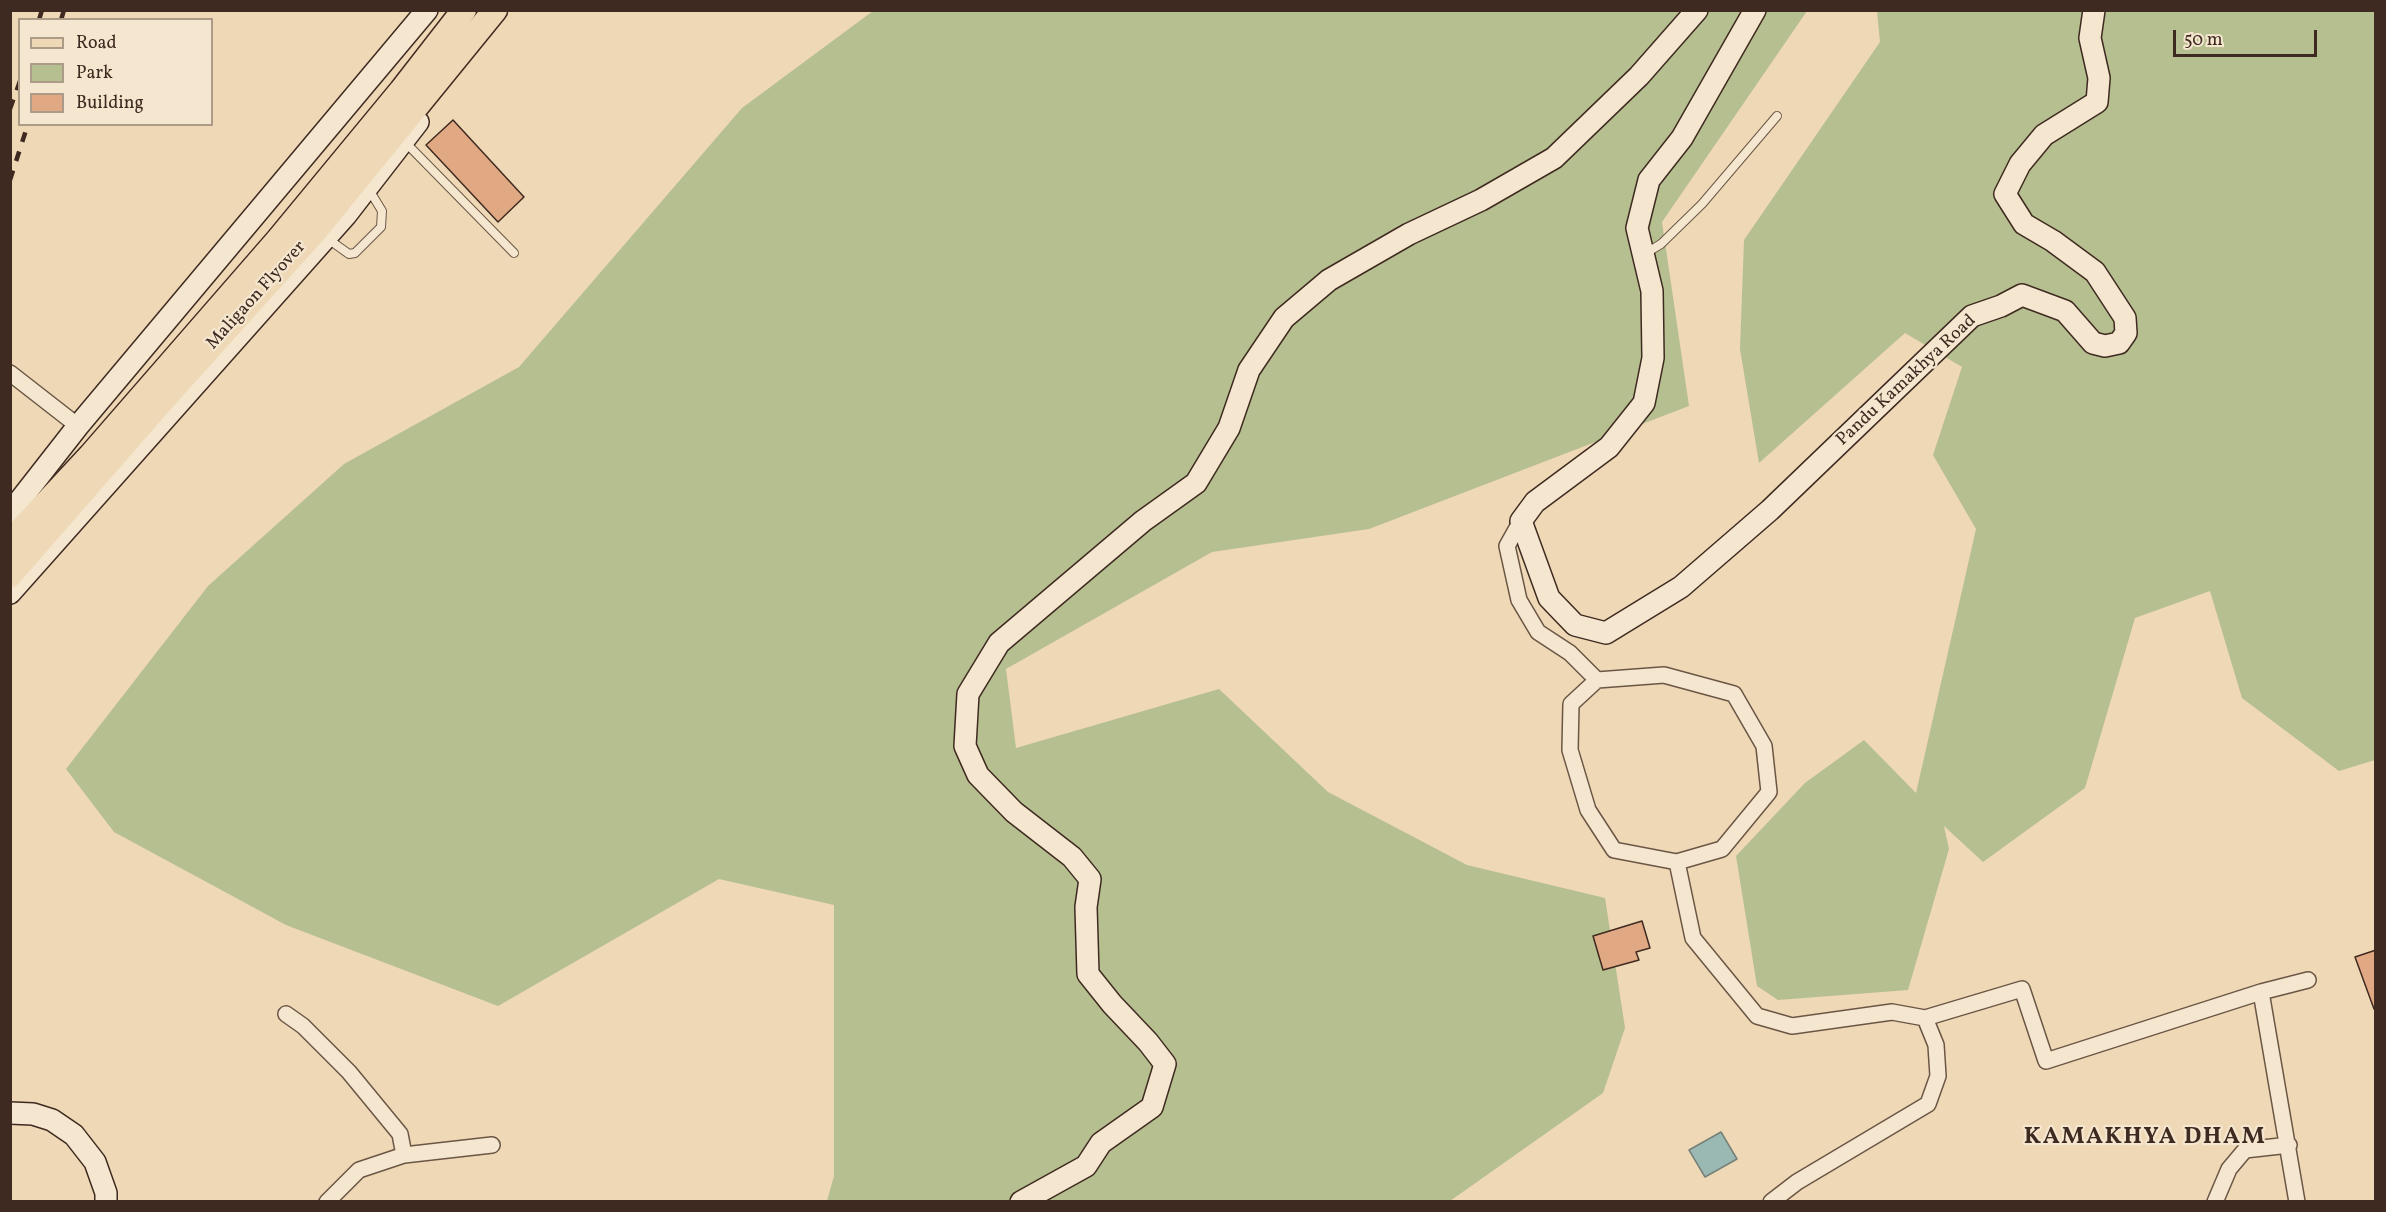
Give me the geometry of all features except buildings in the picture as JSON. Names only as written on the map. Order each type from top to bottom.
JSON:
[{"type":"main road","name":"Maligaon Flyover","points":[[10,542],[91,455],[278,240],[402,91],[464,10]]},
{"type":"main road","name":"Maligaon Flyover","points":[[10,575],[144,421],[316,230],[495,10]]},
{"type":"street","points":[[10,513],[78,426],[427,10]]},
{"type":"street","points":[[10,593],[368,187],[505,10]]},
{"type":"street","points":[[1021,1202],[1086,1166],[1101,1143],[1152,1107],[1165,1064],[1088,974],[1086,907],[1090,879],[1072,857],[1014,812],[978,775],[965,746],[968,694],[999,643],[1143,521],[1196,483],[1229,428],[1249,370],[1284,318],[1329,280],[1409,234],[1481,201],[1554,158],[1639,76],[1698,10]]},
{"type":"street","points":[[1597,680],[1570,653],[1538,632],[1519,600],[1507,546],[1535,502],[1609,447],[1644,403],[1653,358],[1652,291],[1637,228],[1649,180],[1682,138],[1755,10]]},
{"type":"street","name":"Pandu Kamakhya Road","points":[[1521,521],[1549,598],[1575,625],[1606,633],[1681,587],[1770,510],[1972,316],[2001,306],[2022,295],[2065,311],[2093,343],[2105,346],[2119,343],[2126,333],[2125,318],[2095,272],[2053,241],[2024,224],[2005,194],[2020,164],[2044,135],[2097,102],[2099,78],[2090,38],[2094,10]]},
{"type":"street","points":[[10,373],[78,426]]},
{"type":"street","points":[[1664,675],[1734,694],[1764,746],[1769,792],[1722,849],[1677,862],[1614,850],[1588,810],[1570,750],[1572,704],[1597,680],[1664,675]]},
{"type":"street","points":[[1677,862],[1693,938],[1757,1016],[1792,1026],[1892,1012],[1925,1018],[2022,989],[2046,1061],[2261,992],[2308,980]]},
{"type":"street","points":[[2261,992],[2297,1202]]},
{"type":"street","points":[[286,1014],[303,1026],[349,1072],[400,1134],[404,1155]]},
{"type":"street","points":[[1771,1202],[1797,1182],[1928,1104],[1938,1076],[1936,1046],[1925,1018]]},
{"type":"street","points":[[10,1113],[33,1114],[52,1120],[74,1135],[94,1162],[106,1193],[106,1202]]},
{"type":"street","points":[[327,1202],[359,1170],[404,1155],[492,1145]]},
{"type":"street","points":[[2215,1202],[2229,1169],[2246,1150],[2289,1145]]},
{"type":"lane","points":[[1643,256],[1661,244],[1702,204],[1777,116]]},
{"type":"lane","points":[[404,141],[514,253]]},
{"type":"lane","points":[[325,237],[343,251],[349,254],[355,253],[381,227],[382,212],[368,187]]},
{"type":"green space","points":[[873,11],[1807,11],[1662,222],[1689,406],[1369,529],[1212,552],[1006,669],[1016,748],[1219,689],[1328,792],[1467,865],[1605,898],[1625,1028],[1603,1093],[1450,1201],[827,1201],[834,1176],[834,905],[719,879],[498,1006],[286,925],[114,832],[66,769],[208,586],[344,464],[519,367],[742,108]]},
{"type":"green space","points":[[1877,11],[2375,11],[2375,760],[2339,771],[2242,698],[2210,591],[2135,618],[2085,788],[1983,862],[1944,826],[1949,849],[1908,990],[1778,1000],[1757,986],[1736,856],[1805,783],[1864,740],[1916,793],[1976,529],[1933,455],[1962,367],[1905,333],[1759,463],[1740,349],[1744,240],[1880,42]]},
{"type":"water","points":[[1721,1132],[1737,1159],[1705,1177],[1689,1150]]},
{"type":"railway","points":[[40,18],[42,10]]},
{"type":"railway","points":[[62,18],[64,10]]},
{"type":"railway","points":[[10,109],[18,87]]},
{"type":"railway","points":[[10,180],[27,126]]},
{"type":"district","name":"KAMAKHYA DHAM","points":[[2145,1139]]}]
